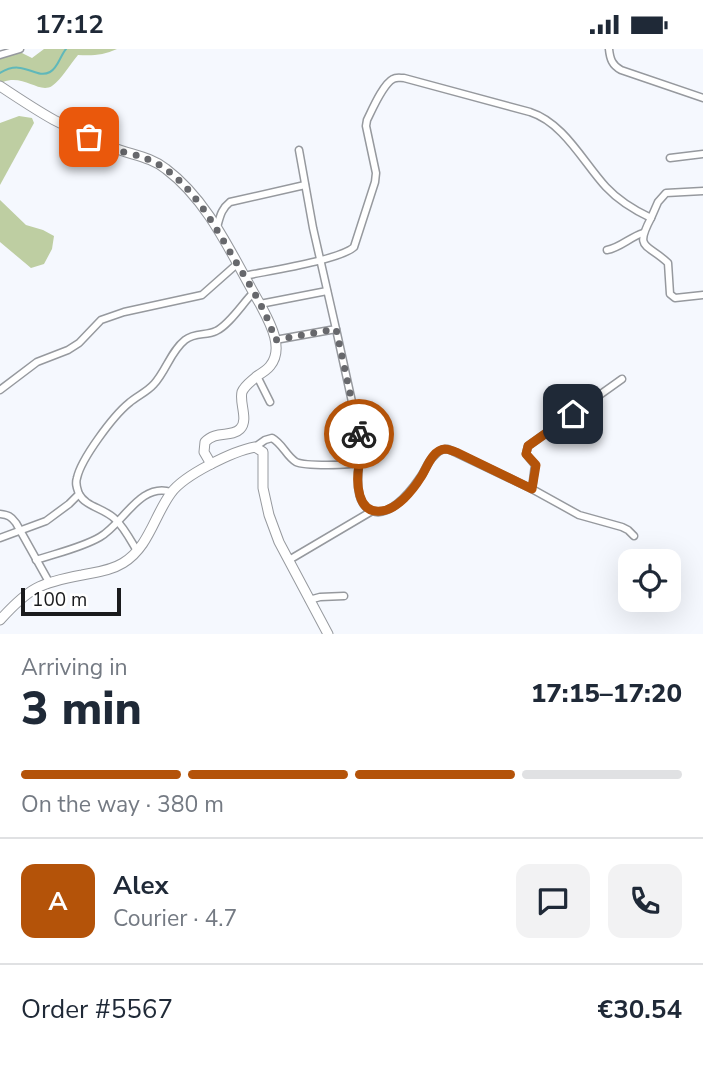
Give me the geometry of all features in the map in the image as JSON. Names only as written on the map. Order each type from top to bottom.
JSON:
[{"type":"main road","points":[[0,86],[52,119],[116,149],[153,161],[166,169],[194,197],[217,229],[260,304],[275,340],[273,362],[246,385],[242,394],[244,419],[241,429],[214,435],[205,442],[204,452],[211,464]]},
{"type":"main road","points":[[0,620],[19,600],[36,588],[49,582],[106,571],[125,562],[148,536],[171,492],[184,480],[236,452],[255,447],[263,452],[263,488],[269,516],[279,542],[328,634]]},
{"type":"street","points":[[0,55],[20,49]]},
{"type":"street","points":[[609,49],[610,60],[615,67],[703,98]]},
{"type":"street","points":[[244,276],[347,253],[357,244],[376,173],[367,120],[390,81],[400,77],[545,118],[564,136],[607,188],[632,208],[651,218]]},
{"type":"street","points":[[255,447],[272,438],[279,442],[292,459],[303,464],[350,464],[363,457],[299,150]]},
{"type":"street","points":[[670,158],[703,153]]},
{"type":"street","points":[[217,229],[221,212],[230,202],[305,185]]},
{"type":"street","points":[[703,191],[666,193],[658,202],[642,238],[645,245],[666,261],[672,296],[684,298],[703,295]]},
{"type":"street","points":[[607,250],[643,233]]},
{"type":"street","points":[[0,390],[37,362],[79,343],[101,320],[124,312],[202,295],[237,264]]},
{"type":"street","points":[[260,304],[327,291]]},
{"type":"street","points":[[137,551],[117,521],[108,513],[87,503],[79,494],[76,483],[79,471],[118,414],[156,383],[178,347],[196,334],[216,331],[222,327],[253,293]]},
{"type":"street","points":[[275,340],[336,329]]},
{"type":"street","points":[[257,376],[270,402]]},
{"type":"street","points":[[532,489],[536,465],[526,454],[528,446],[622,379]]},
{"type":"street","points":[[289,559],[372,511],[391,508],[421,477],[429,461],[443,449],[456,452],[579,515],[622,527],[634,536]]},
{"type":"street","points":[[359,461],[360,497],[372,511]]},
{"type":"street","points":[[36,560],[105,534],[136,502],[152,491],[162,489],[171,492]]},
{"type":"street","points":[[0,538],[46,521],[79,494]]},
{"type":"street","points":[[0,514],[12,517],[49,582]]},
{"type":"street","points":[[309,600],[344,596]]},
{"type":"green space","points":[[44,49],[117,49],[98,55],[78,55],[59,79],[47,88],[18,80],[0,81],[0,58],[20,52],[32,58]]},
{"type":"green space","points":[[19,116],[32,118],[34,123],[0,185],[0,123]]},
{"type":"green space","points":[[0,200],[26,225],[54,236],[52,249],[44,264],[31,268],[0,242]]},
{"type":"waterway","points":[[0,73],[8,69],[22,68],[45,74],[55,68],[66,49]]},
{"type":"way so far","points":[[89,137],[153,161],[184,186],[217,229],[260,304],[275,340],[336,329],[359,434]]},
{"type":"route","points":[[359,434],[363,452],[359,461],[360,497],[372,511],[383,511],[403,498],[421,477],[429,461],[443,449],[456,452],[532,489],[536,465],[526,454],[528,446],[573,414]]}]
